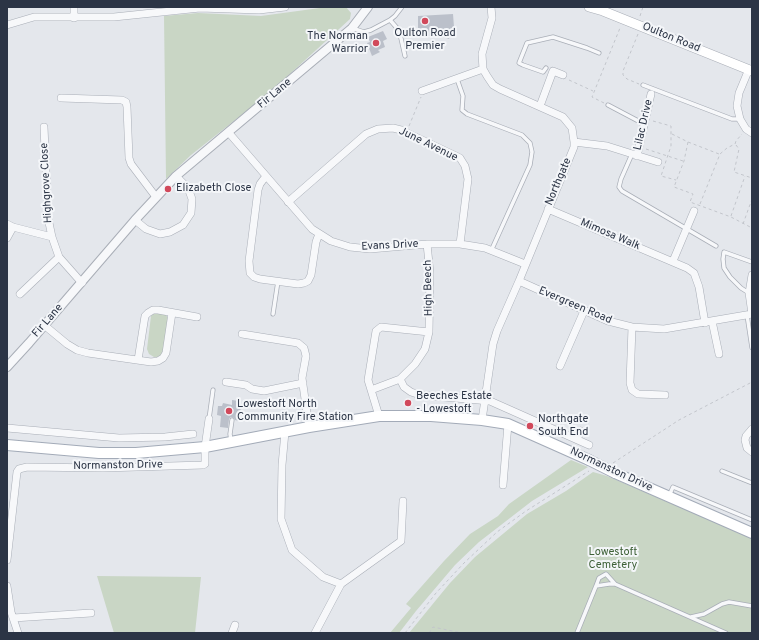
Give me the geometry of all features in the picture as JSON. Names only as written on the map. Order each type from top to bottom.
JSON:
[{"type":"main road","name":"Oulton Road","points":[[589,7],[640,22],[750,70]]},
{"type":"main road","name":"Normanston Drive","points":[[7,445],[99,453],[136,453],[205,447],[309,427],[379,416],[431,416],[482,420],[508,424],[590,464],[614,468],[668,497],[752,533]]},
{"type":"street","points":[[74,7],[74,18]]},
{"type":"street","points":[[7,25],[34,17],[114,17],[200,8],[259,10],[285,7]]},
{"type":"street","name":"Fir Lane","points":[[7,367],[82,283],[135,220],[176,176],[229,133],[352,28],[368,7]]},
{"type":"street","points":[[491,7],[492,18],[482,54],[483,69],[493,85],[563,117],[568,122],[574,135],[574,142]]},
{"type":"street","points":[[422,90],[483,69]]},
{"type":"street","points":[[540,106],[550,70],[563,74]]},
{"type":"street","points":[[749,131],[740,119],[737,106],[739,93],[750,70]]},
{"type":"street","name":"Lilac Drive","points":[[635,155],[639,146],[651,94]]},
{"type":"street","points":[[61,98],[122,100],[126,102],[129,158],[131,164],[156,197]]},
{"type":"street","name":"Highgrove Close","points":[[44,128],[48,218],[52,237],[59,257],[82,283]]},
{"type":"street","name":"June Avenue","points":[[288,202],[366,134],[378,129],[393,128],[406,132],[460,158],[466,166],[468,178],[460,244]]},
{"type":"street","name":"Evans Drive","points":[[229,133],[312,229],[341,245],[361,249],[370,249],[428,244],[460,244],[491,251],[525,264]]},
{"type":"street","name":"Lilac Drive","points":[[574,142],[607,146],[658,162]]},
{"type":"street","name":"Northgate","points":[[482,420],[493,344],[502,318],[519,281],[574,148],[574,142]]},
{"type":"street","points":[[135,220],[146,229],[160,234],[170,232],[183,225],[191,213],[192,199],[188,188],[176,176]]},
{"type":"street","points":[[266,176],[260,184],[258,190],[249,268],[250,273],[254,277],[298,284],[308,281],[311,276],[316,242],[319,234]]},
{"type":"street","name":"Mimosa Walk","points":[[548,209],[673,261],[694,273],[719,354]]},
{"type":"street","points":[[673,261],[694,211]]},
{"type":"street","name":"Highgrove Close","points":[[7,238],[10,225],[52,237]]},
{"type":"street","name":"High Beech","points":[[371,390],[400,379],[415,364],[425,349],[429,332],[430,273],[428,244]]},
{"type":"street","points":[[20,294],[59,257]]},
{"type":"street","points":[[750,315],[748,293],[752,275]]},
{"type":"street","name":"Evergreen Road","points":[[519,281],[608,321],[632,327],[664,329],[750,315]]},
{"type":"street","points":[[138,360],[145,316],[148,312],[153,310],[197,316]]},
{"type":"street","points":[[560,366],[584,311]]},
{"type":"street","points":[[44,325],[67,344],[77,350],[151,362],[158,361],[163,358],[166,353],[172,312]]},
{"type":"street","points":[[632,327],[630,383],[632,390],[638,394],[665,395]]},
{"type":"street","name":"High Beech","points":[[379,416],[368,380],[376,331],[381,328],[429,332]]},
{"type":"street","points":[[242,334],[298,343],[301,345],[306,356],[302,378],[309,427]]},
{"type":"street","points":[[400,379],[404,387],[411,392],[420,395],[485,400],[589,444]]},
{"type":"street","points":[[226,382],[246,385],[252,389],[264,391],[303,383]]},
{"type":"street","points":[[205,447],[209,419]]},
{"type":"street","points":[[503,486],[508,424]]},
{"type":"street","points":[[7,428],[119,438],[166,437],[194,434]]},
{"type":"street","points":[[752,429],[746,436],[745,440],[747,448],[752,452]]},
{"type":"street","points":[[577,439],[581,431]]},
{"type":"street","points":[[285,432],[282,465],[281,519],[292,550],[323,577],[340,584]]},
{"type":"street","name":"Normanston Drive","points":[[166,437],[167,450]]},
{"type":"street","name":"Normanston Drive","points":[[7,560],[17,472],[19,469],[27,467],[103,468],[203,465],[205,464],[205,447]]},
{"type":"street","points":[[315,633],[340,584],[401,541],[403,501]]},
{"type":"street","points":[[7,586],[11,612],[18,633]]},
{"type":"street","points":[[13,618],[91,614]]},
{"type":"street","points":[[232,633],[235,625]]},
{"type":"lane","points":[[352,28],[364,32],[371,30],[390,20],[402,7]]},
{"type":"lane","points":[[390,20],[400,34],[405,56]]},
{"type":"lane","points":[[550,70],[543,72],[523,65],[519,62],[527,42],[553,37],[599,53]]},
{"type":"lane","points":[[457,78],[463,96],[462,110],[467,114],[522,135],[530,143],[532,152],[530,165],[491,251]]},
{"type":"lane","points":[[643,85],[732,119],[740,119]]},
{"type":"lane","points":[[609,105],[644,121]]},
{"type":"lane","points":[[635,155],[621,179],[619,187],[622,191],[716,246]]},
{"type":"lane","points":[[748,293],[735,282],[724,268],[724,252],[752,262]]},
{"type":"lane","points":[[273,314],[278,281]]},
{"type":"lane","points":[[750,315],[752,348]]},
{"type":"lane","points":[[209,419],[213,390]]},
{"type":"lane","points":[[232,420],[230,434],[232,442]]},
{"type":"lane","points":[[722,471],[752,483]]},
{"type":"lane","points":[[668,497],[673,487],[752,520]]},
{"type":"lane","points":[[718,518],[722,507]]},
{"type":"lane","points":[[576,633],[599,578],[606,574],[615,584],[726,633]]},
{"type":"lane","points":[[596,586],[615,584]]},
{"type":"lane","points":[[690,618],[704,614],[722,604],[729,602],[752,606]]},
{"type":"path","points":[[643,7],[640,22],[623,71],[623,75],[627,79],[643,85]]},
{"type":"path","points":[[609,105],[592,97],[622,23]]},
{"type":"path","points":[[563,74],[572,82],[594,91]]},
{"type":"path","points":[[406,132],[421,98],[422,90]]},
{"type":"path","points":[[644,121],[671,126],[671,146],[662,176],[676,180]]},
{"type":"path","points":[[694,211],[698,209],[700,205],[720,154],[735,144],[736,141],[749,131]]},
{"type":"path","points":[[671,134],[720,154]]},
{"type":"path","points":[[688,142],[684,161],[674,187],[693,194],[690,202],[731,217],[752,228]]},
{"type":"path","points":[[735,144],[739,149],[734,172],[752,178]]},
{"type":"path","points":[[639,146],[684,161]]},
{"type":"path","points":[[731,217],[745,175]]},
{"type":"path","points":[[743,224],[752,198]]},
{"type":"path","points":[[614,468],[680,420],[752,382]]},
{"type":"path","points":[[405,633],[436,593],[464,563],[497,532],[590,464]]},
{"type":"path","points":[[429,633],[433,627],[462,633]]},
{"type":"green space","points":[[327,7],[346,7],[351,13],[350,19],[268,94],[191,155],[166,179],[164,16],[198,13],[261,16]]},
{"type":"green space","points":[[155,313],[165,314],[169,319],[164,351],[157,357],[149,354],[147,349],[151,316]]},
{"type":"green space","points":[[571,460],[588,467],[532,501],[479,542],[455,565],[399,633],[390,633],[411,608],[406,604],[470,534],[498,516],[509,504]]},
{"type":"green space","name":"Lowestoft Cemetery","points":[[593,472],[607,476],[752,538],[752,633],[409,633],[450,583],[475,557],[527,514],[566,491]]},
{"type":"green space","points":[[97,576],[201,577],[195,633],[114,633]]},
{"type":"building","points":[[453,14],[454,27],[449,39],[441,36],[418,36],[418,16]]},
{"type":"building","name":"The Norman Warrior","points":[[383,31],[387,39],[383,41],[385,47],[378,50],[380,52],[372,56],[367,43],[370,42],[368,37]]},
{"type":"building","name":"Lowestoft North Community Fire Station","points":[[232,400],[239,401],[238,405],[241,406],[239,421],[231,417],[229,419],[228,428],[220,427],[221,416],[217,415],[218,406],[222,406],[223,403],[232,405]]},
{"type":"place","name":"Oulton Road Premier","points":[[425,21]]},
{"type":"place","name":"The Norman Warrior","points":[[376,43]]},
{"type":"place","name":"Elizabeth Close","points":[[168,189]]},
{"type":"place","name":"Beeches Estate - Lowestoft","points":[[408,403]]},
{"type":"place","name":"Lowestoft North Community Fire Station","points":[[229,411]]},
{"type":"place","name":"Northgate South End","points":[[530,426]]}]
